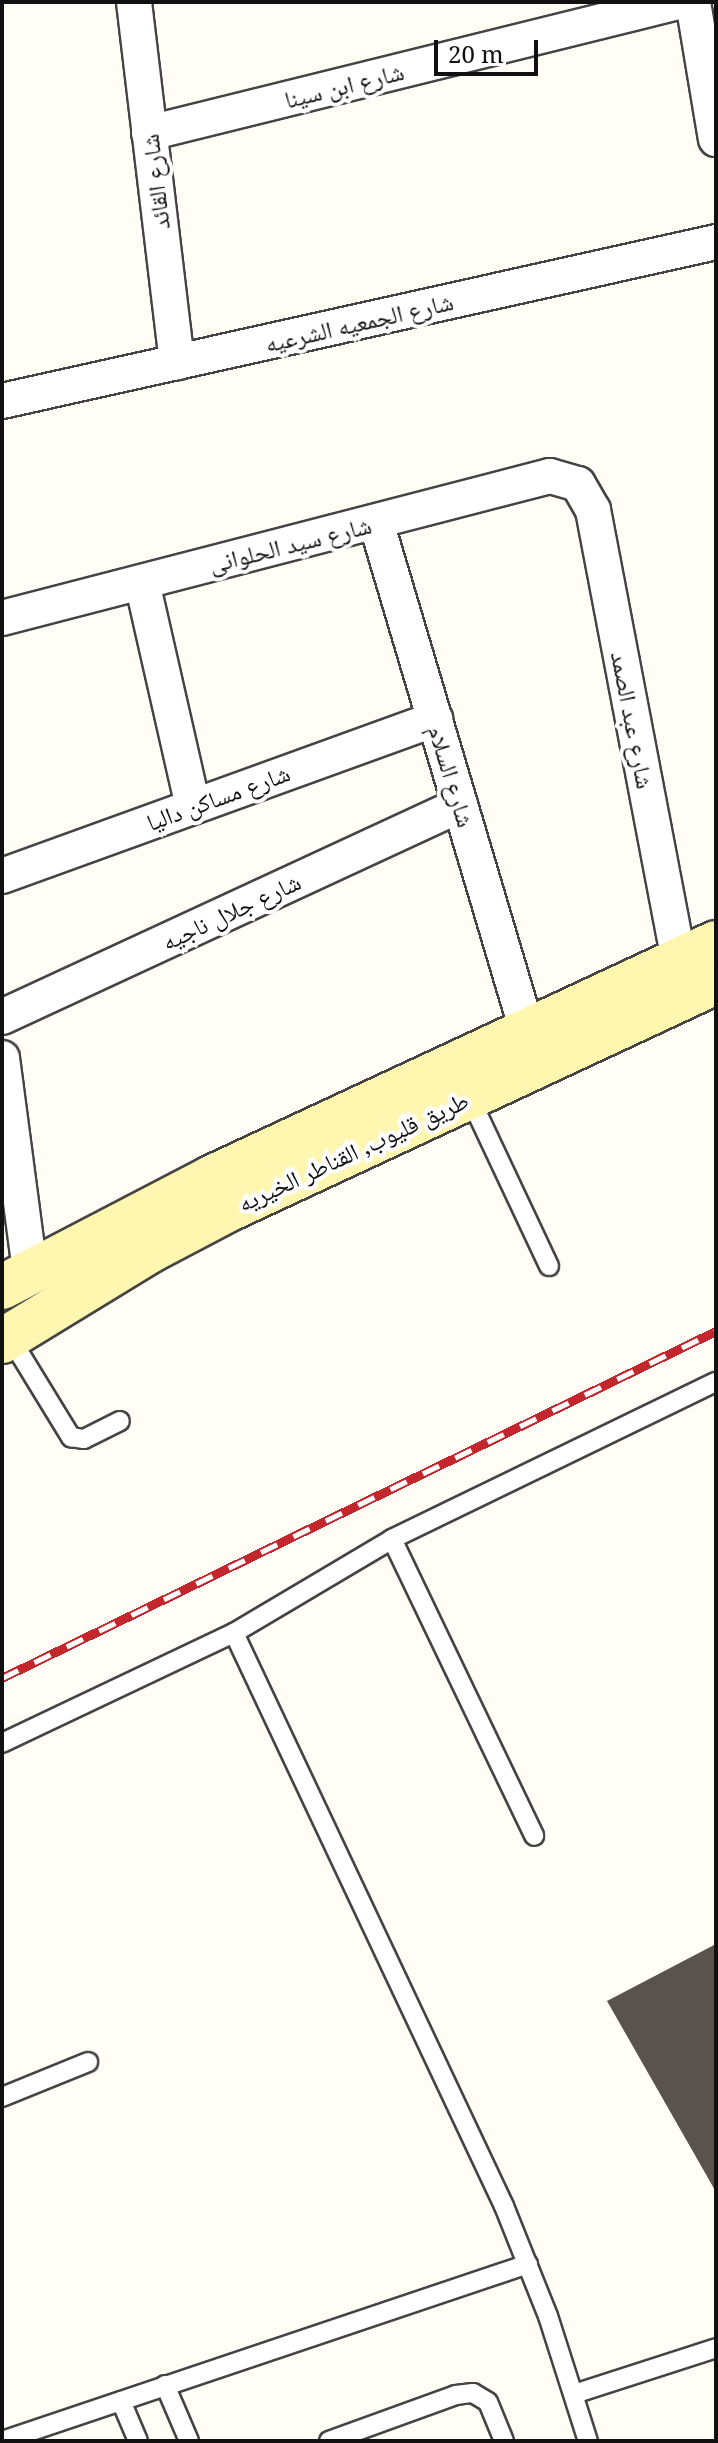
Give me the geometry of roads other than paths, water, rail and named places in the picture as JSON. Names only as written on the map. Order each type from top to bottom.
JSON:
[{"type":"main road","name":"طريق قليوب, القناطر الخيريه","points":[[16,1280],[168,1199],[697,951]]},
{"type":"main road","name":"طريق قليوب, القناطر الخيريه","points":[[5,1338],[151,1250],[469,1096],[716,982]]},
{"type":"street","name":"شارع القائد","points":[[134,2],[177,362]]},
{"type":"street","name":"شارع ابن سينا","points":[[149,133],[678,2]]},
{"type":"street","points":[[693,2],[716,139]]},
{"type":"street","name":"شارع الجمعيه الشرعيه","points":[[2,401],[716,242]]},
{"type":"street","name":"شارع سيد الحلوانى","points":[[2,618],[550,476],[578,484]]},
{"type":"street","name":"شارع عبد الصمد","points":[[578,484],[593,510],[697,951]]},
{"type":"street","name":"شارع السلام","points":[[376,522],[527,1030]]},
{"type":"street","points":[[142,582],[193,806]]},
{"type":"street","name":"شارع مساكن داليا","points":[[2,876],[435,719]]},
{"type":"street","name":"شارع جلال ناجيه","points":[[2,1017],[460,805]]},
{"type":"street","points":[[2,1058],[16,1280]]},
{"type":"lane","points":[[469,1096],[549,1266]]},
{"type":"lane","points":[[5,1338],[71,1437],[84,1439],[120,1421]]},
{"type":"lane","points":[[2,1743],[234,1633],[392,1539],[716,1382]]},
{"type":"lane","points":[[392,1539],[534,1836]]},
{"type":"lane","points":[[234,1633],[528,2264],[588,2441]]},
{"type":"lane","points":[[2,2097],[88,2062]]},
{"type":"lane","points":[[2,2441],[528,2264]]},
{"type":"lane","points":[[574,2394],[716,2348]]},
{"type":"lane","points":[[165,2385],[189,2441]]},
{"type":"lane","points":[[329,2441],[456,2395],[473,2393],[488,2402],[504,2441]]},
{"type":"lane","points":[[121,2401],[138,2441]]},
{"type":"railway","points":[[2,1678],[716,1331]]}]
